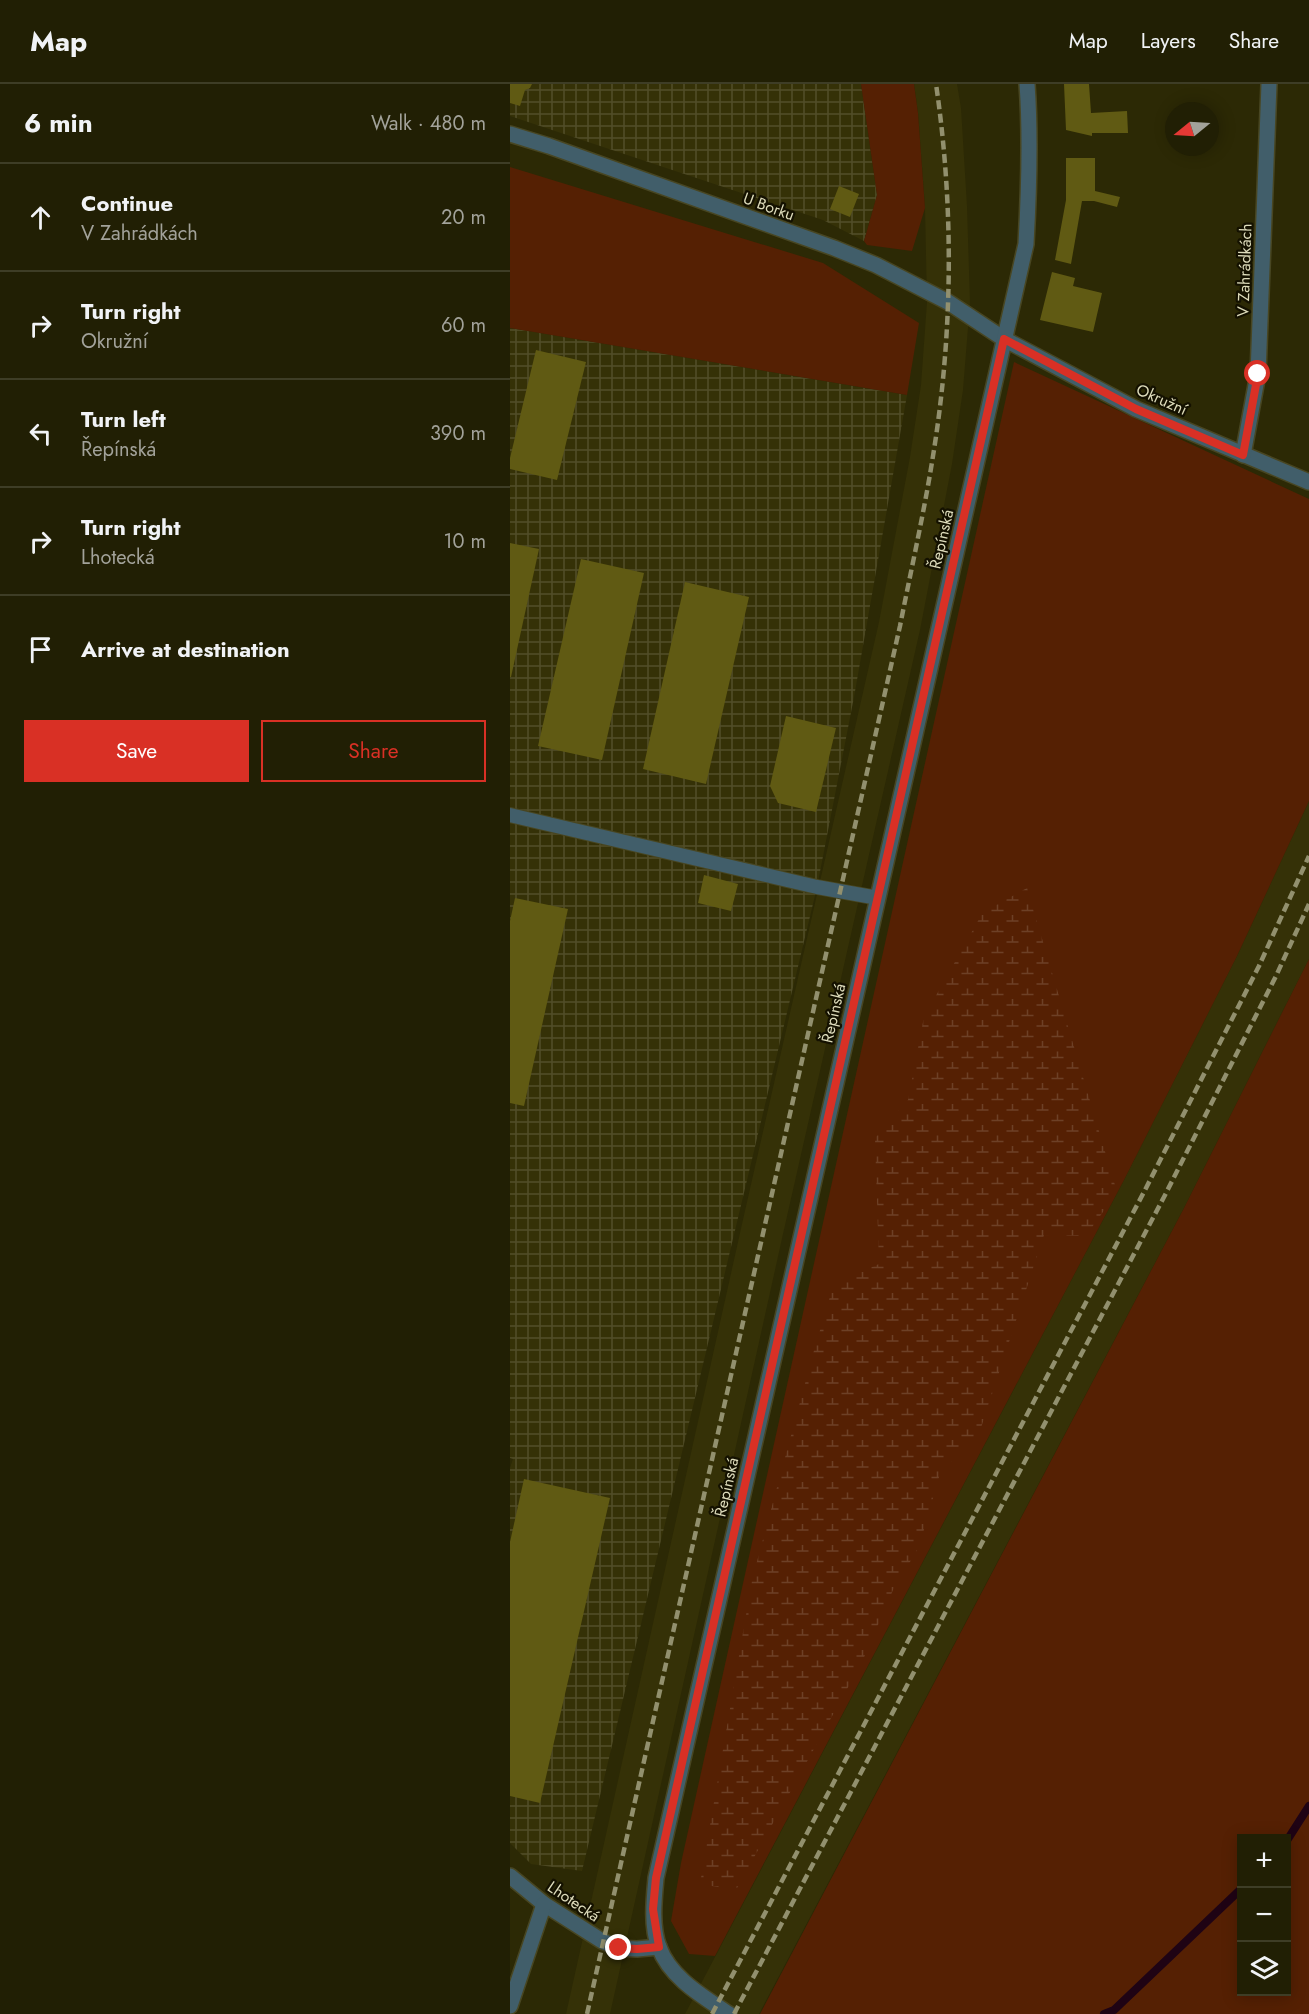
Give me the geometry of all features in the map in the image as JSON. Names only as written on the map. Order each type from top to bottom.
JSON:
[{"type":"street","name":"Řepínská","points":[[659,1947],[653,1909],[656,1878],[1026,244],[1030,178],[1027,84]]},
{"type":"street","name":"V Zahrádkách","points":[[1243,455],[1258,374],[1269,84]]},
{"type":"street","name":"U Borku","points":[[510,134],[571,153],[823,244],[876,266],[948,302],[1004,339]]},
{"type":"street","name":"Okružní","points":[[1004,339],[1136,409],[1309,482]]},
{"type":"street","name":"Lhotecká","points":[[510,1876],[544,1904],[602,1941],[619,1948],[659,1947]]},
{"type":"street","points":[[510,2006],[544,1904]]},
{"type":"street","points":[[659,1947],[671,1969],[691,1987],[729,2014]]},
{"type":"lane","points":[[510,815],[805,884],[878,898]]},
{"type":"shaded area","points":[[510,84],[861,84],[877,195],[864,241],[823,220],[510,116]]},
{"type":"shaded area","points":[[914,84],[957,84],[961,108],[970,303],[963,390],[952,464],[920,630],[610,2014],[566,2014],[879,622],[910,457],[921,385],[927,302],[925,208]]},
{"type":"shaded area","points":[[510,328],[907,395],[854,697],[817,887],[582,1871],[531,1864],[510,1843],[510,1468],[513,1459],[510,1458]]},
{"type":"shaded area","points":[[1309,801],[1309,959],[1183,1210],[759,2014],[685,2014],[1124,1180],[1237,956]]},
{"type":"green space","points":[[861,84],[914,84],[925,208],[912,251],[867,245],[864,241],[877,195]]},
{"type":"green space","points":[[510,167],[823,263],[919,323],[907,395],[510,328]]},
{"type":"green space","points":[[1014,362],[1309,499],[1309,801],[1237,956],[1124,1180],[715,1956],[689,1954],[671,1921],[681,1863]]},
{"type":"green space","points":[[1027,888],[1117,1192],[1086,1236],[1044,1235],[977,1440],[941,1470],[919,1547],[893,1590],[862,1662],[736,1890],[700,1884],[752,1580],[813,1354],[834,1283],[879,1264],[875,1138],[908,1100],[924,1017],[983,912]]},
{"type":"green space","points":[[1309,959],[1309,2014],[760,2014],[1183,1210]]},
{"type":"building","points":[[510,84],[532,84],[525,90],[520,106],[510,103]]},
{"type":"building","points":[[1064,84],[1089,84],[1091,113],[1127,111],[1128,133],[1092,133],[1092,136],[1066,130]]},
{"type":"building","points":[[1066,158],[1095,158],[1095,191],[1120,197],[1117,207],[1094,201],[1082,201],[1071,264],[1055,260],[1066,200]]},
{"type":"building","points":[[839,186],[859,194],[850,217],[830,209]]},
{"type":"building","points":[[1052,272],[1075,278],[1073,286],[1102,293],[1093,332],[1040,320]]},
{"type":"building","points":[[536,350],[586,362],[557,480],[510,469],[510,458]]},
{"type":"building","points":[[510,543],[539,549],[511,677],[510,677]]},
{"type":"building","points":[[581,559],[644,573],[602,760],[538,746]]},
{"type":"building","points":[[685,582],[749,597],[706,784],[643,769]]},
{"type":"building","points":[[786,716],[836,728],[816,812],[778,803],[770,786]]},
{"type":"building","points":[[704,875],[738,884],[731,911],[698,903]]},
{"type":"building","points":[[515,898],[568,909],[524,1106],[510,1103],[510,921]]},
{"type":"building","points":[[524,1479],[610,1498],[540,1803],[510,1796],[510,1542]]},
{"type":"waterway","points":[[1291,1834],[1309,1806]]},
{"type":"waterway","points":[[1104,2014],[1114,2010],[1237,1893]]},
{"type":"railway","points":[[587,2014],[900,626],[926,499],[940,410],[949,270],[946,177],[936,84]]},
{"type":"railway","points":[[712,2014],[1145,1190],[1259,966],[1309,856]]},
{"type":"railway","points":[[734,2014],[1164,1197],[1276,976],[1309,904]]},
{"type":"route","points":[[619,1948],[659,1947],[653,1909],[656,1878],[1004,339],[1136,409],[1243,455],[1258,374]]}]
